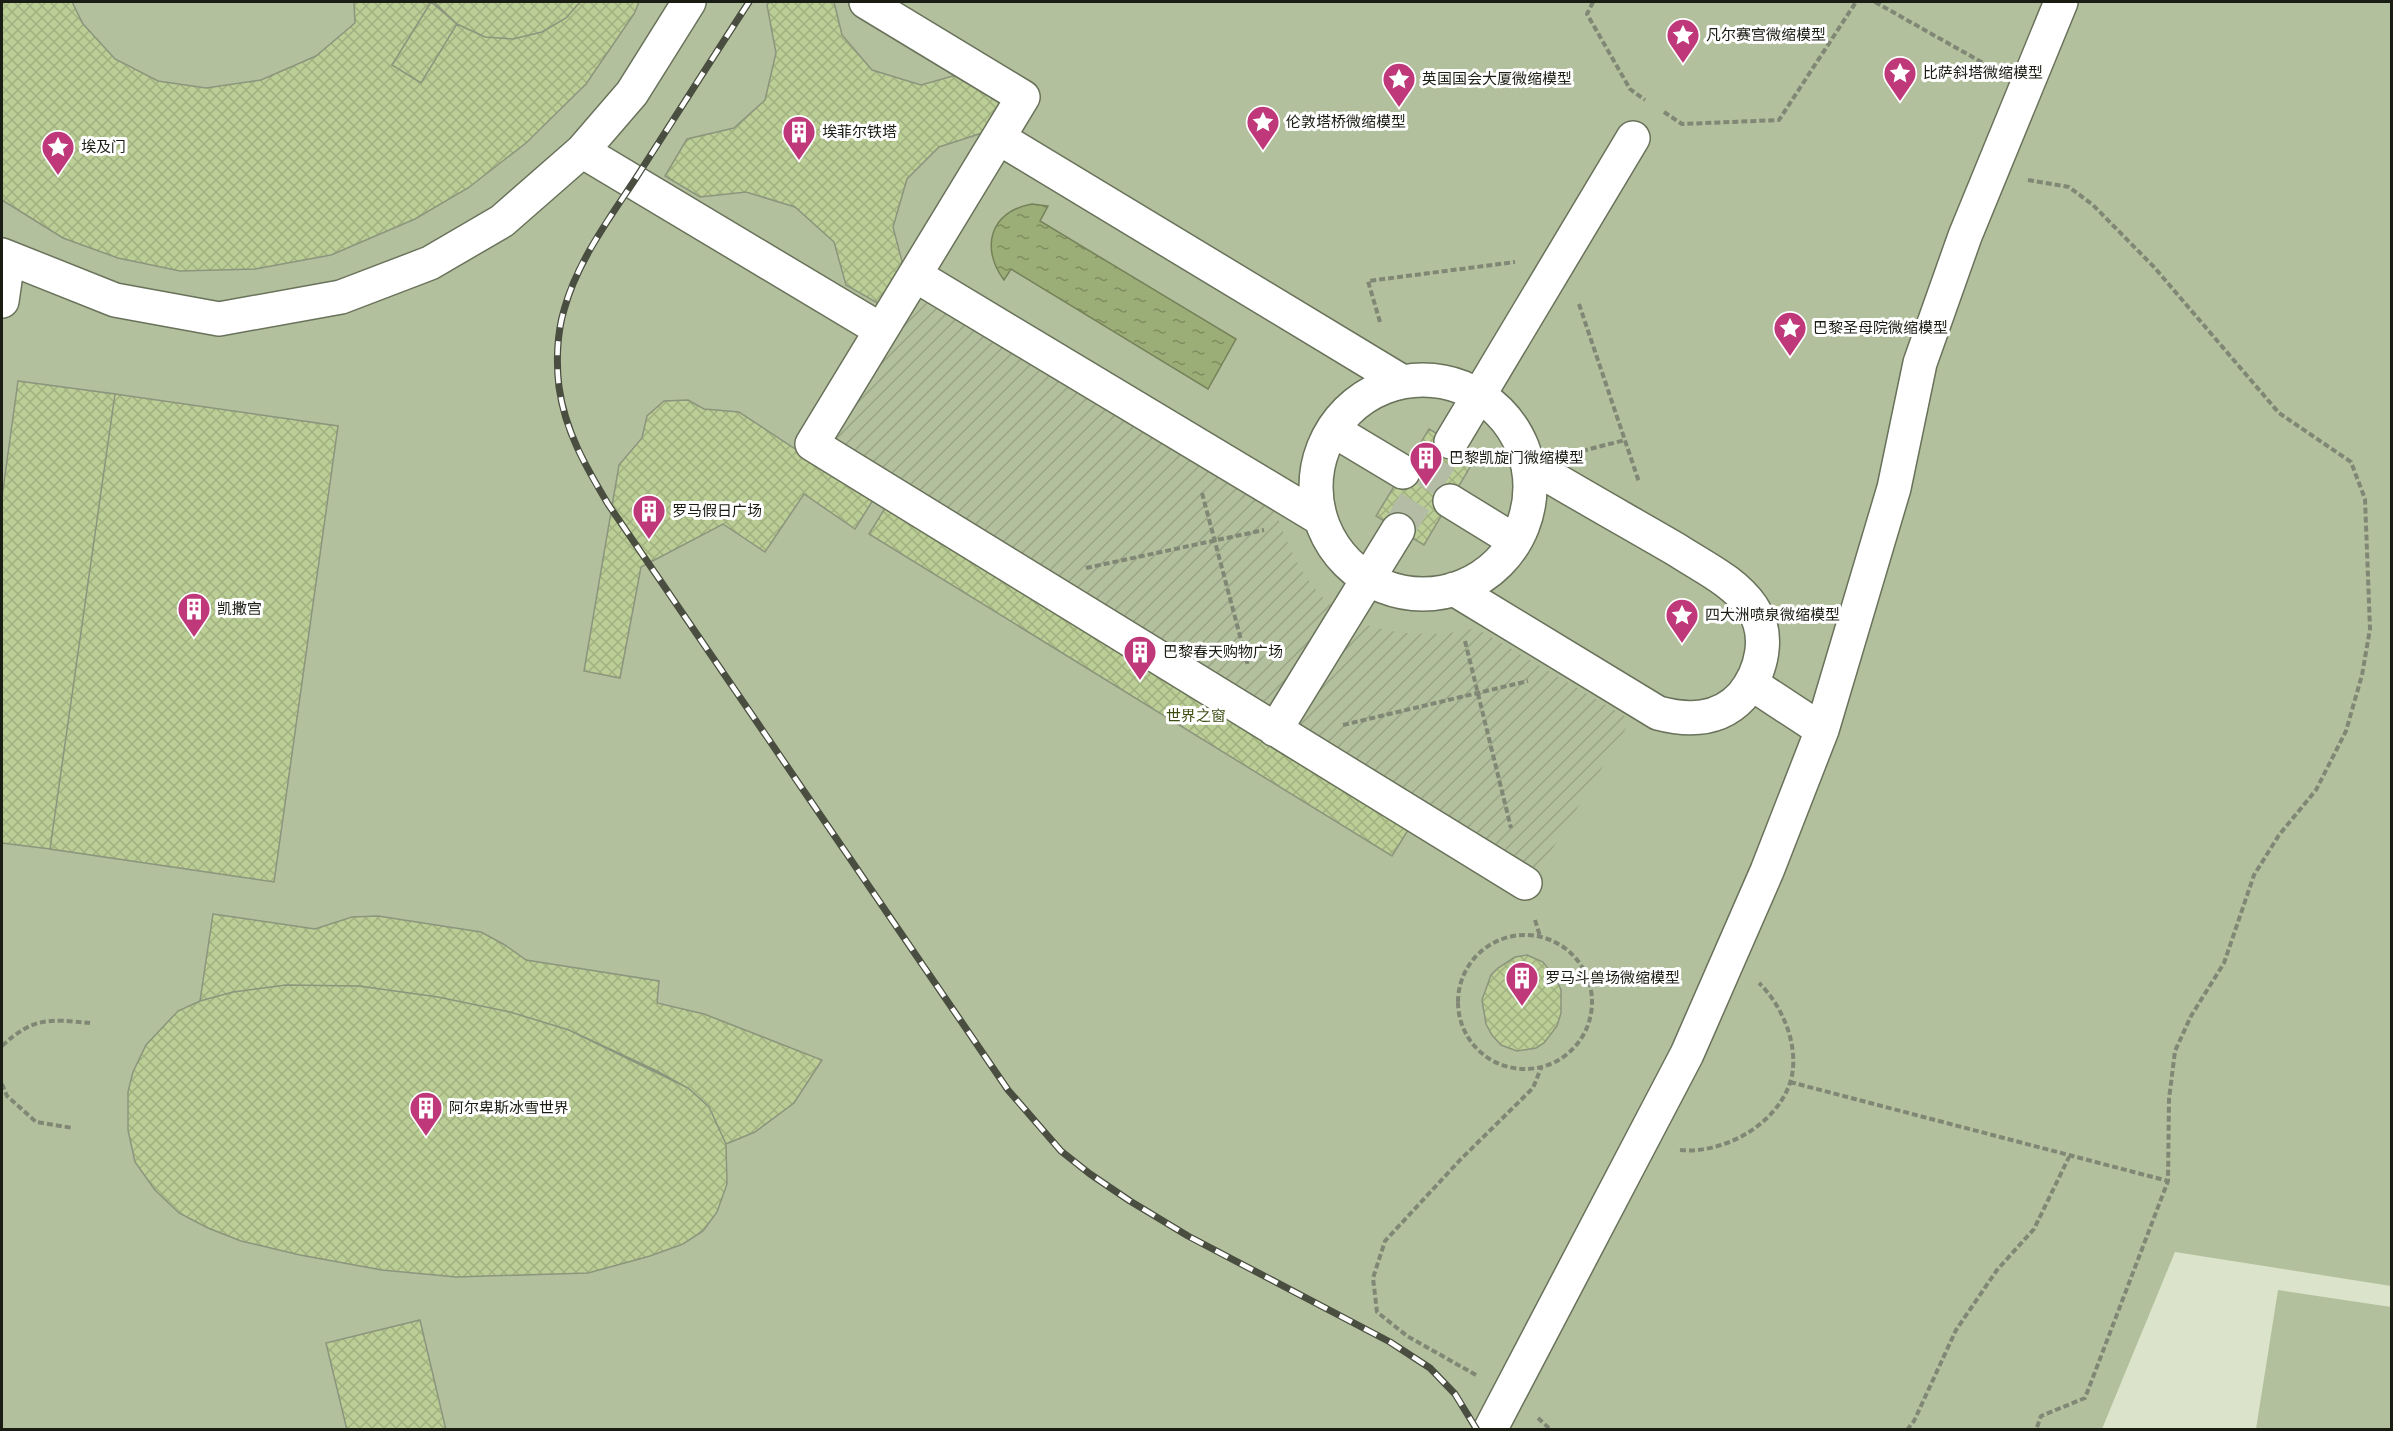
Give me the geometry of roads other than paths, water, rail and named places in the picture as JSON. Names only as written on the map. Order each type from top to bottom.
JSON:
[{"type":"street","points":[[2,301],[5,257],[115,300],[219,319],[341,297],[430,263],[502,221],[582,151],[632,93],[689,2]]},
{"type":"street","points":[[867,2],[1023,98],[812,444],[1525,884]]},
{"type":"street","points":[[1490,1430],[1642,1141],[1730,961],[1822,730],[1894,488],[1920,363],[1965,236],[2061,2]]},
{"type":"street","points":[[999,138],[1401,381]]},
{"type":"street","points":[[1451,442],[1633,138]]},
{"type":"street","points":[[582,151],[881,330]]},
{"type":"street","points":[[915,275],[1321,519]]},
{"type":"street","points":[[1428,379],[1456,384],[1479,396],[1502,414],[1518,437],[1527,463],[1528,499],[1525,516],[1515,541],[1499,562],[1485,573],[1454,589],[1425,594],[1405,592],[1368,579],[1347,563],[1332,543],[1321,519],[1316,490],[1319,460],[1333,429],[1348,409],[1372,391],[1401,381],[1428,379]]},
{"type":"street","points":[[1333,429],[1403,472]]},
{"type":"street","points":[[1454,589],[1658,713],[1680,719],[1700,719],[1718,713],[1738,700],[1752,684],[1759,666],[1762,648],[1761,627],[1754,609],[1740,591],[1686,556],[1527,463]]},
{"type":"street","points":[[1450,501],[1515,541]]},
{"type":"street","points":[[1276,730],[1398,530]]},
{"type":"street","points":[[1752,684],[1822,730]]},
{"type":"water","points":[[1032,204],[1048,206],[1040,221],[1236,339],[1208,389],[1011,269],[1004,280],[992,256],[993,233],[998,223],[1007,214]]},
{"type":"tunnel","points":[[1398,530],[1451,442]]},
{"type":"railway","points":[[749,2],[605,225],[585,258],[570,292],[560,328],[558,378],[566,419],[584,462],[608,504],[1008,1090],[1061,1151],[1130,1201],[1188,1236],[1390,1342],[1430,1368],[1455,1394],[1477,1430]]},
{"type":"place","name":"凡尔赛宫微缩模型","points":[[1683,64]]},
{"type":"place","name":"比萨斜塔微缩模型","points":[[1900,102]]},
{"type":"place","name":"英国国会大厦微缩模型","points":[[1399,108]]},
{"type":"place","name":"伦敦塔桥微缩模型","points":[[1263,151]]},
{"type":"place","name":"埃菲尔铁塔","points":[[799,161]]},
{"type":"place","name":"埃及门","points":[[58,176]]},
{"type":"place","name":"巴黎圣母院微缩模型","points":[[1790,357]]},
{"type":"place","name":"巴黎凯旋门微缩模型","points":[[1426,487]]},
{"type":"place","name":"罗马假日广场","points":[[649,540]]},
{"type":"place","name":"凯撒宫","points":[[194,638]]},
{"type":"place","name":"四大洲喷泉微缩模型","points":[[1682,644]]},
{"type":"place","name":"巴黎春天购物广场","points":[[1140,681]]},
{"type":"place","name":"罗马斗兽场微缩模型","points":[[1522,1007]]},
{"type":"place","name":"阿尔卑斯冰雪世界","points":[[426,1137]]},
{"type":"park label","name":"世界之窗","points":[[1196,716]]}]
